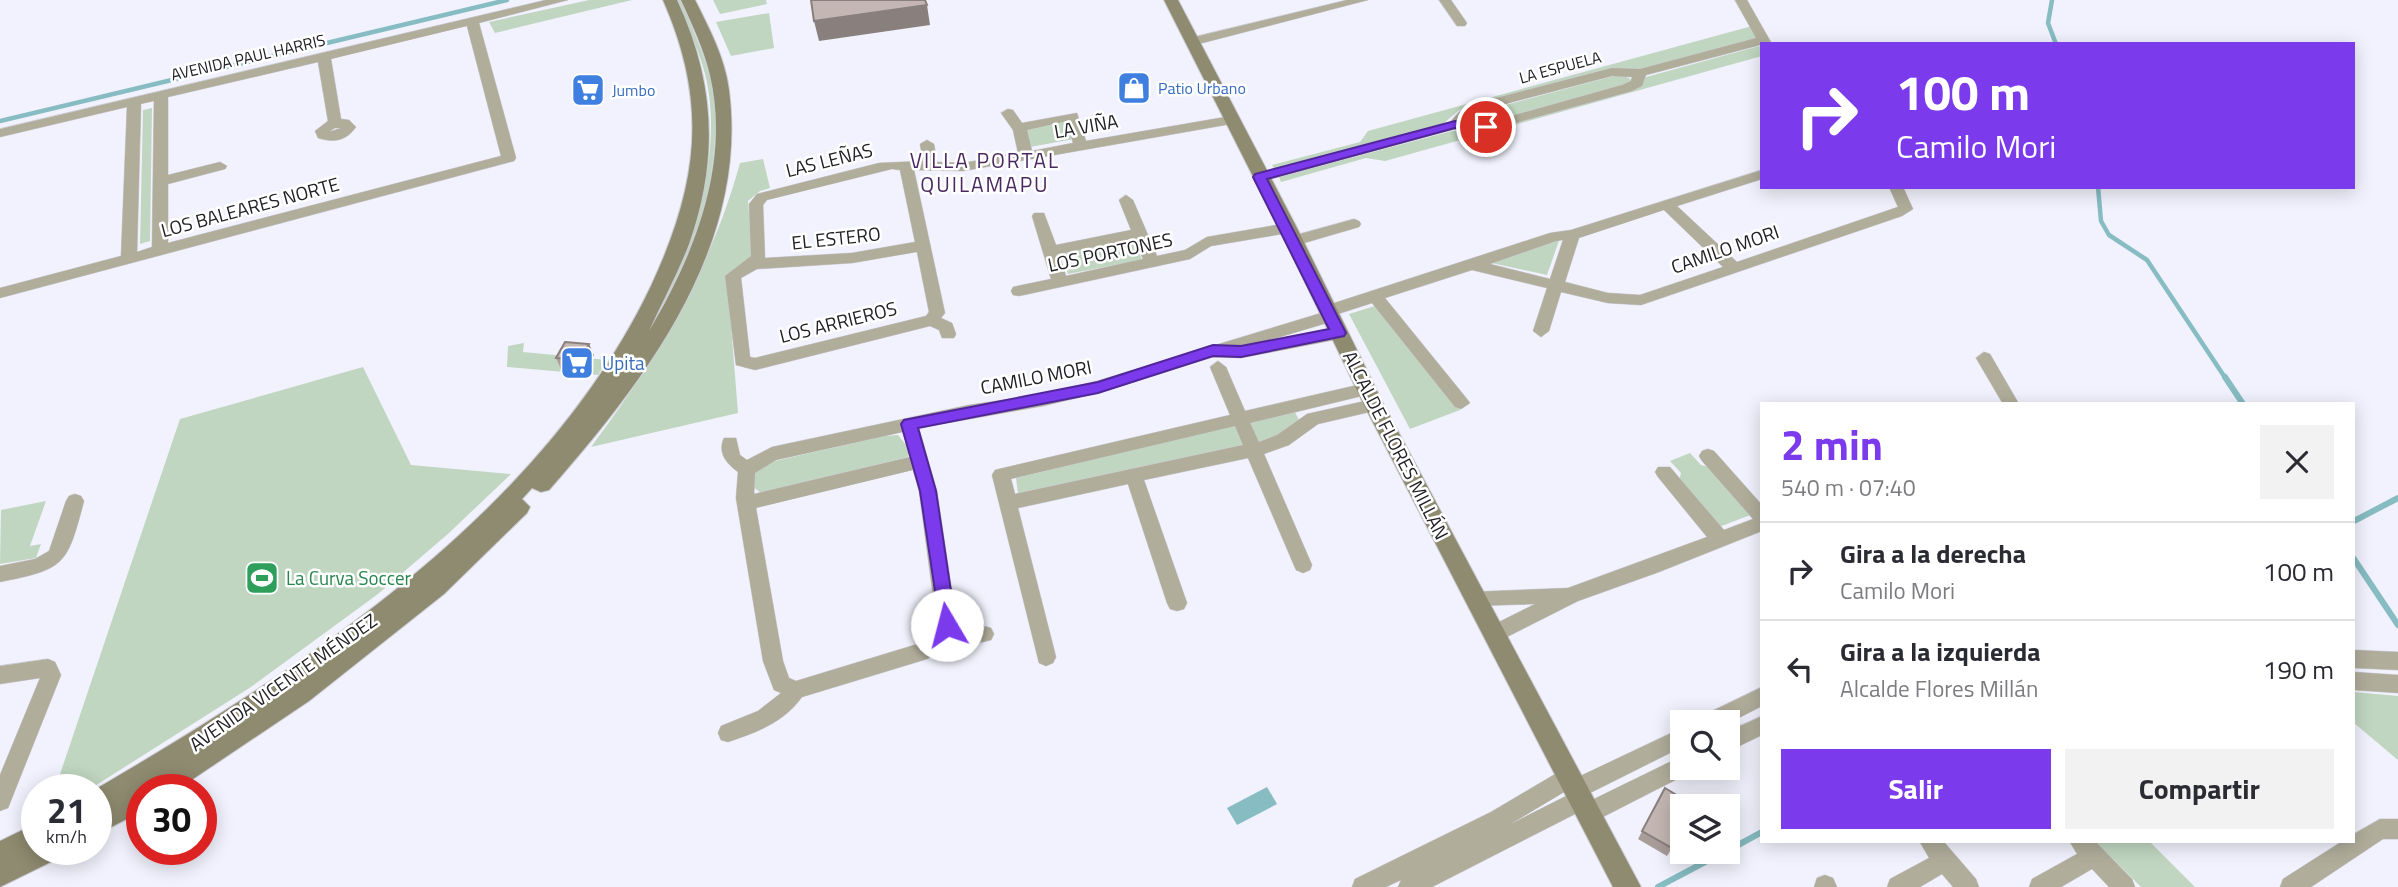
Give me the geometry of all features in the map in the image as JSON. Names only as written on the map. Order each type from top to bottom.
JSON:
[{"type":"main road","name":"AVENIDA VICENTE MÉNDEZ","points":[[112,793],[247,711],[387,608],[502,505],[593,402],[628,348],[662,286],[684,230],[698,178],[702,131],[700,88],[692,47],[670,0]]},
{"type":"main road","name":"AVENIDA VICENTE MÉNDEZ","points":[[179,774],[331,673],[455,571],[563,460],[610,404],[646,350],[678,297],[700,247],[715,200],[723,154],[724,111],[718,73],[706,38],[688,0]]},
{"type":"main road","name":"ALCALDE FLORES MILLÁN","points":[[1171,0],[1291,234],[1370,397],[1627,887]]},
{"type":"main road","points":[[0,855],[21,844]]},
{"type":"main road","points":[[0,875],[21,864]]},
{"type":"street","name":"AVENIDA PAUL HARRIS","points":[[503,14],[541,0]]},
{"type":"street","name":"AVENIDA PAUL HARRIS","points":[[0,133],[562,0]]},
{"type":"street","points":[[1191,42],[1362,0]]},
{"type":"street","points":[[1445,0],[1461,23]]},
{"type":"street","points":[[1741,0],[1765,42]]},
{"type":"street","name":"LOS BALEARES NORTE","points":[[0,293],[509,158],[472,21]]},
{"type":"street","name":"LA ESPUELA","points":[[1455,125],[1470,109],[1612,72],[1640,73],[1760,43]]},
{"type":"street","points":[[324,57],[335,123]]},
{"type":"street","name":"LA ESPUELA","points":[[1260,177],[1455,125],[1470,128],[1499,124],[1627,88],[1637,83],[1640,73]]},
{"type":"street","points":[[160,251],[161,95]]},
{"type":"street","points":[[130,259],[134,102]]},
{"type":"street","points":[[1008,113],[1020,128],[1026,156]]},
{"type":"street","points":[[1020,128],[1072,116],[1081,147]]},
{"type":"street","name":"LA VIÑA","points":[[906,166],[963,167],[1231,120]]},
{"type":"street","points":[[927,144],[931,167]]},
{"type":"street","points":[[160,181],[220,166]]},
{"type":"street","points":[[906,166],[937,313],[931,320],[946,327],[948,334]]},
{"type":"street","name":"LAS LEÑAS","points":[[754,264],[759,256],[755,204],[762,197],[879,167],[906,166]]},
{"type":"street","name":"CAMILO MORI","points":[[747,470],[751,463],[772,454],[1098,387],[1241,352],[1332,320],[1375,296],[1555,236],[1572,235],[1760,175]]},
{"type":"street","name":"CAMILO MORI","points":[[1472,265],[1608,298],[1641,300],[1906,209],[1897,189]]},
{"type":"street","points":[[1126,200],[1152,263]]},
{"type":"street","points":[[1667,205],[1734,268]]},
{"type":"street","points":[[1038,216],[1060,282]]},
{"type":"street","name":"LOS PORTONES","points":[[1019,291],[1191,254],[1207,242],[1291,234],[1354,224]]},
{"type":"street","points":[[1050,250],[1139,233]]},
{"type":"street","points":[[1541,331],[1572,235]]},
{"type":"street","name":"EL ESTERO","points":[[754,264],[852,258],[923,246]]},
{"type":"street","name":"LOS ARRIEROS","points":[[754,264],[733,276],[739,354],[742,361],[755,364],[931,320]]},
{"type":"street","points":[[1375,296],[1461,403]]},
{"type":"street","points":[[1983,358],[2010,402]]},
{"type":"street","points":[[1216,359],[1303,565]]},
{"type":"street","points":[[1046,657],[1001,475],[1240,418],[1370,397]]},
{"type":"street","points":[[1008,503],[1254,450],[1283,440],[1313,419],[1370,397]]},
{"type":"street","points":[[728,733],[759,722],[778,711],[795,690],[927,650],[942,639],[947,625],[921,461],[909,424]]},
{"type":"street","points":[[730,443],[732,458],[747,470],[744,476],[746,503],[773,662],[781,684],[795,690]]},
{"type":"street","points":[[1708,456],[1760,515]]},
{"type":"street","points":[[746,503],[921,461]]},
{"type":"street","points":[[1664,471],[1721,540]]},
{"type":"street","points":[[1134,476],[1177,603]]},
{"type":"street","points":[[0,574],[52,562],[59,555],[75,501]]},
{"type":"street","points":[[1494,634],[1571,595],[1760,524]]},
{"type":"street","points":[[1475,598],[1571,595]]},
{"type":"street","points":[[942,639],[954,641],[984,634]]},
{"type":"street","points":[[2355,659],[2398,661]]},
{"type":"street","points":[[0,675],[48,668],[51,675],[0,800]]},
{"type":"street","points":[[2355,681],[2398,684]]},
{"type":"street","points":[[1735,710],[1760,697]]},
{"type":"street","points":[[1740,736],[1760,726]]},
{"type":"street","points":[[1409,887],[1670,744]]},
{"type":"street","points":[[1363,887],[1499,819],[1670,769]]},
{"type":"street","points":[[2291,887],[2380,829],[2398,830]]},
{"type":"street","points":[[1932,843],[1968,887]]},
{"type":"street","points":[[2040,887],[2088,849],[2124,887]]},
{"type":"street","points":[[1898,887],[1945,861]]},
{"type":"green space","points":[[589,0],[632,0],[495,33],[489,22]]},
{"type":"green space","points":[[676,0],[682,0],[707,67],[714,95],[715,110],[701,219],[655,326],[584,429],[495,525],[394,614],[290,693],[188,762],[168,774],[160,774],[265,707],[351,645],[433,578],[511,505],[580,427],[637,344],[681,257],[695,220],[705,182],[711,123],[706,76],[698,50]]},
{"type":"green space","points":[[713,0],[766,0],[767,4],[720,14]]},
{"type":"green space","points":[[769,13],[774,48],[731,56],[716,22]]},
{"type":"green space","points":[[1752,26],[1758,38],[1640,70],[1613,69],[1459,110],[1443,124],[1275,170],[1272,165],[1360,142],[1368,131]]},
{"type":"green space","points":[[1760,47],[1760,57],[1385,161],[1366,158],[1281,182],[1279,177],[1452,131],[1476,132],[1639,88],[1646,77]]},
{"type":"green space","points":[[1621,74],[1632,80],[1630,83],[1477,126],[1469,125],[1464,120],[1468,115]]},
{"type":"green space","points":[[152,108],[150,241],[140,244],[143,110]]},
{"type":"green space","points":[[1068,120],[1074,139],[1030,147],[1025,129]]},
{"type":"green space","points":[[763,159],[770,188],[760,191],[748,201],[752,254],[746,263],[727,275],[738,413],[591,447],[638,381],[679,312],[714,240],[740,163]]},
{"type":"green space","points":[[1133,237],[1142,260],[1068,274],[1060,251]]},
{"type":"green space","points":[[1560,238],[1547,275],[1487,262]]},
{"type":"green space","points":[[1378,305],[1460,410],[1410,429],[1349,314]]},
{"type":"green space","points":[[524,343],[523,352],[607,360],[598,375],[507,367],[508,346]]},
{"type":"green space","name":"La Curva Soccer","points":[[363,367],[411,465],[511,474],[449,533],[378,594],[251,687],[112,775],[60,774],[180,419]]},
{"type":"green space","points":[[1294,410],[1299,420],[1273,439],[1018,494],[1016,478]]},
{"type":"green space","points":[[898,435],[910,450],[908,457],[761,493],[752,486],[753,473],[766,463]]},
{"type":"green space","points":[[1690,453],[1701,465],[1713,468],[1753,514],[1719,527],[1679,481],[1681,473],[1670,461]]},
{"type":"green space","points":[[46,501],[30,546],[41,544],[36,558],[0,564],[1,510]]},
{"type":"green space","points":[[2355,692],[2398,696],[2398,760],[2355,724]]},
{"type":"green space","points":[[126,794],[126,799],[112,807],[112,803]]},
{"type":"green space","points":[[2097,843],[2151,843],[2195,887],[2141,887]]},
{"type":"water","points":[[1267,787],[1277,804],[1237,825],[1227,808]]},
{"type":"building","points":[[811,0],[925,0],[927,5],[814,21]]},
{"type":"building","points":[[565,342],[589,344],[580,360],[556,358]]},
{"type":"building","points":[[1665,788],[1675,794],[1670,794],[1670,847],[1642,831]]},
{"type":"waterway","points":[[0,121],[507,0]]},
{"type":"waterway","points":[[2052,0],[2048,23],[2055,42]]},
{"type":"waterway","points":[[2098,189],[2101,221],[2109,235],[2147,260],[2226,379]]},
{"type":"waterway","points":[[2225,377],[2242,402]]},
{"type":"waterway","points":[[2355,520],[2398,498]]},
{"type":"waterway","points":[[2355,560],[2398,625]]},
{"type":"waterway","points":[[1740,844],[1760,833]]},
{"type":"waterway","points":[[1658,887],[1701,864]]},
{"type":"place","name":"Patio Urbano","points":[[1134,88]]},
{"type":"place","name":"Jumbo","points":[[588,90]]},
{"type":"place","name":"Upita","points":[[577,363]]},
{"type":"place","name":"La Curva Soccer","points":[[262,578]]},
{"type":"district","name":"VILLA PORTAL QUILAMAPU","points":[[985,173]]},
{"type":"route","points":[[947,625],[928,491],[909,424],[969,411],[1043,400],[1098,387],[1213,351],[1241,352],[1339,333],[1260,177],[1455,125],[1486,127]]}]
